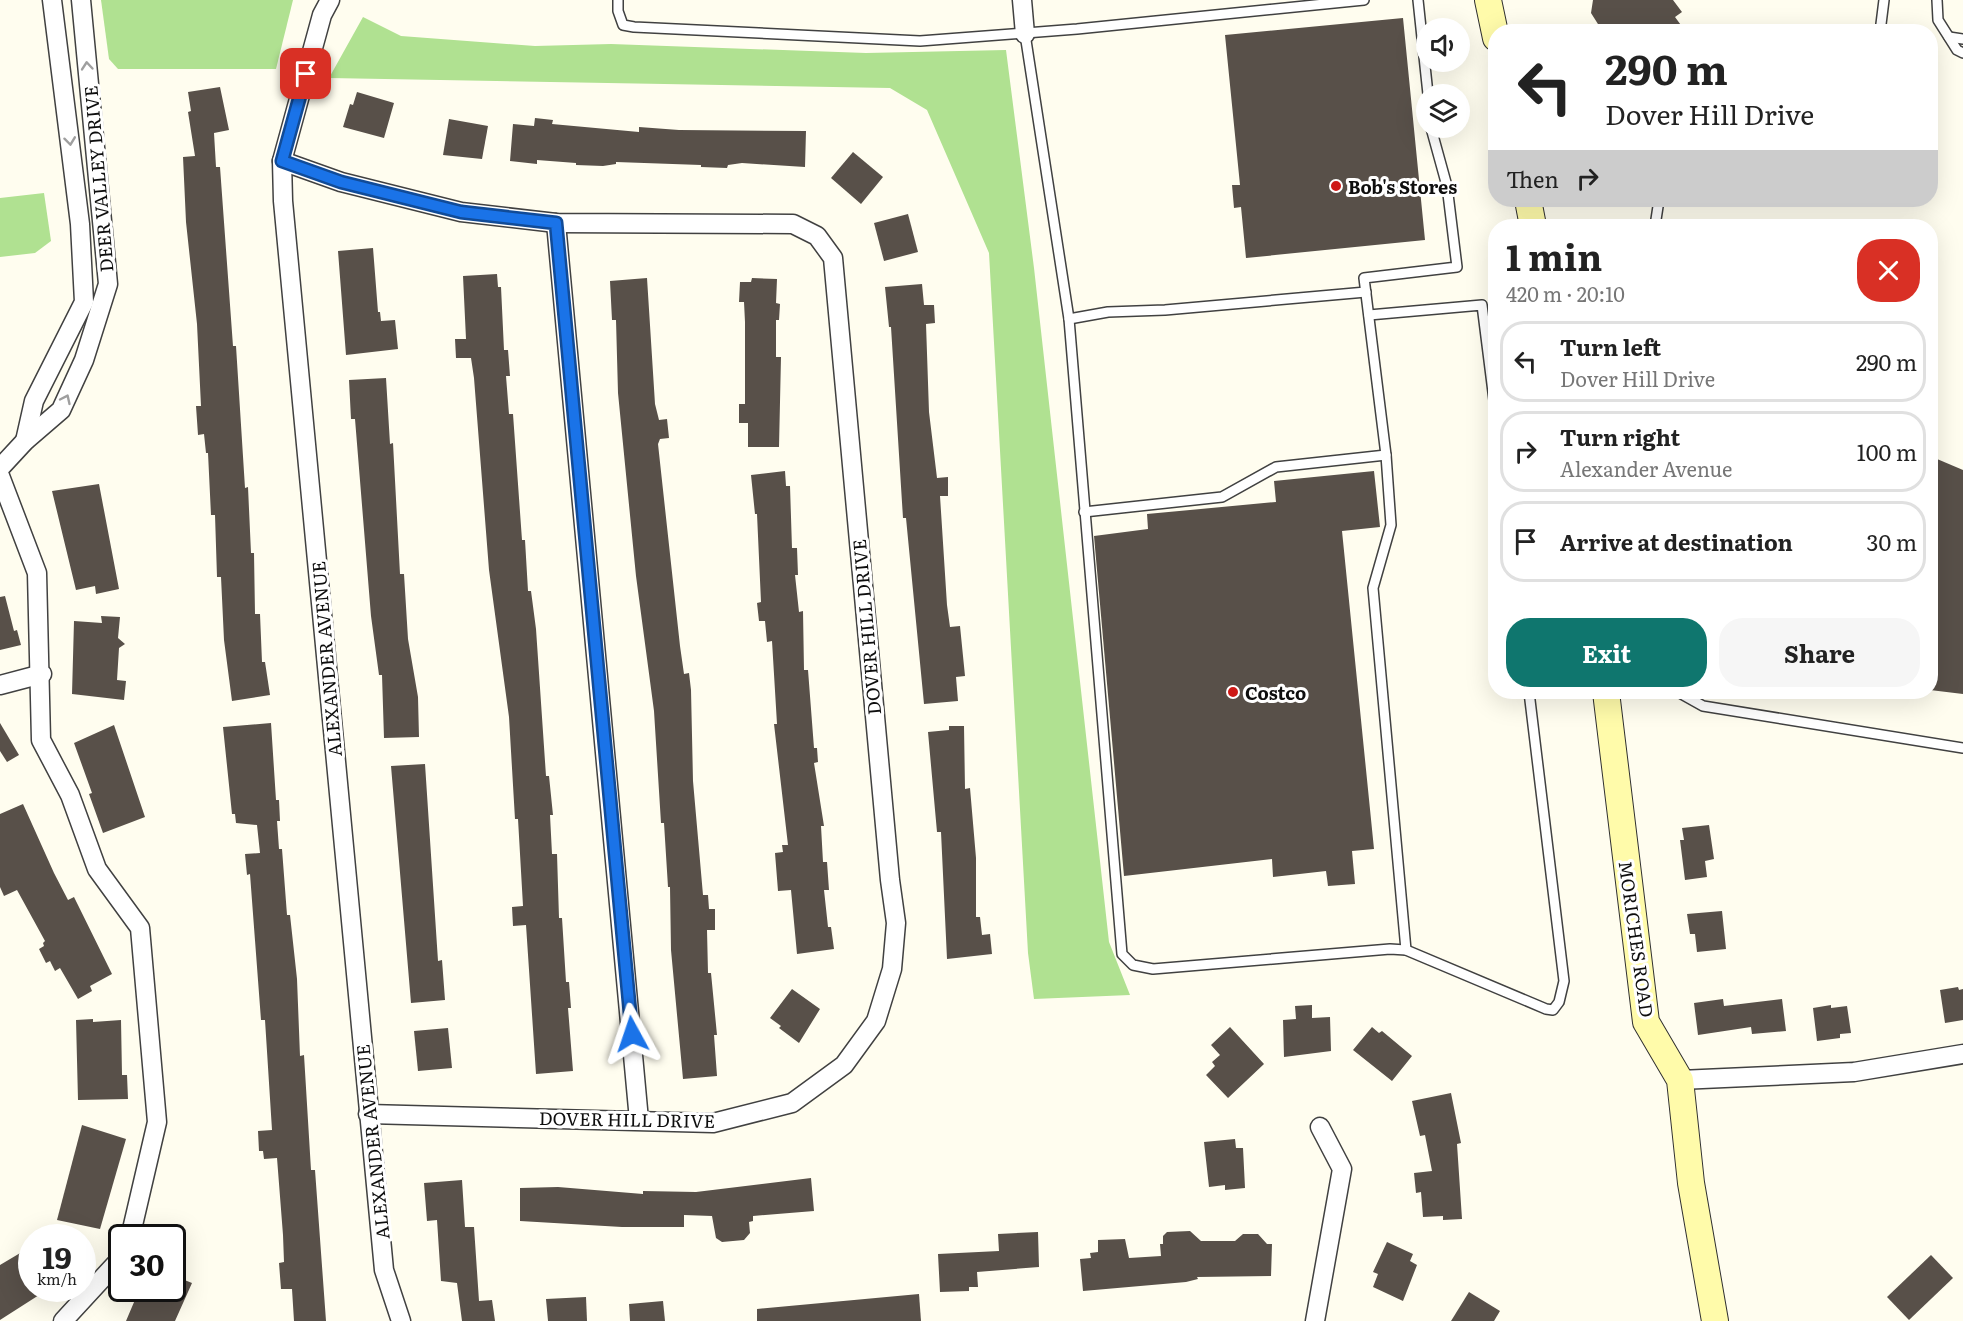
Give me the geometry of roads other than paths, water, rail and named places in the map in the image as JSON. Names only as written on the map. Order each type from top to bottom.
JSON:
[{"type":"street","name":"DEER VALLEY DRIVE","points":[[25,441],[34,400],[84,302],[80,224],[52,0]]},
{"type":"street","name":"DEER VALLEY DRIVE","points":[[0,468],[25,441],[61,410],[84,360],[108,284],[81,0]]},
{"type":"street","name":"ALEXANDER AVENUE","points":[[330,0],[322,15],[282,161],[286,225],[384,1270],[401,1321]]},
{"type":"street","points":[[1022,0],[1025,33]]},
{"type":"street","points":[[1488,0],[1493,24]]},
{"type":"street","name":"DOVER HILL DRIVE","points":[[282,161],[341,182],[461,212],[556,223],[793,224],[817,236],[833,258],[887,857],[896,923],[892,969],[876,1021],[844,1065],[792,1103],[713,1123],[368,1114]]},
{"type":"street","points":[[556,223],[639,1120]]},
{"type":"street","points":[[0,476],[37,573],[42,674],[41,740],[70,795],[97,868],[140,928],[157,1122],[133,1224]]},
{"type":"street","points":[[0,685],[42,674]]},
{"type":"street","name":"MORICHES ROAD","points":[[1607,699],[1646,1022],[1680,1080],[1691,1183],[1714,1321]]},
{"type":"street","points":[[1680,1080],[1854,1072],[1963,1054]]},
{"type":"street","points":[[1315,1321],[1342,1169],[1320,1127]]},
{"type":"street","points":[[63,1321],[108,1272]]},
{"type":"lane","points":[[618,0],[618,11],[624,25],[634,27],[920,41],[1364,0]]},
{"type":"lane","points":[[1418,0],[1427,84]]},
{"type":"lane","points":[[1881,24],[1884,0]]},
{"type":"lane","points":[[1937,0],[1938,20],[1957,50],[1963,53]]},
{"type":"lane","points":[[1025,33],[1069,319],[1122,954],[1134,965],[1153,969],[1390,949],[1406,950],[1553,1010],[1559,1002],[1564,981],[1530,699]]},
{"type":"lane","points":[[1949,37],[1963,39]]},
{"type":"lane","points":[[1406,950],[1373,588],[1391,525],[1386,455],[1364,278],[1457,267],[1447,186],[1433,138]]},
{"type":"lane","points":[[1069,319],[1108,312],[1165,310],[1366,292]]},
{"type":"lane","points":[[1369,315],[1482,304],[1488,352]]},
{"type":"lane","points":[[1084,512],[1222,497],[1276,466],[1386,455]]},
{"type":"lane","points":[[1690,699],[1703,706],[1963,748]]},
{"type":"place","name":"Bob's Stores","points":[[1336,186]]},
{"type":"place","name":"Costco","points":[[1233,692]]}]
